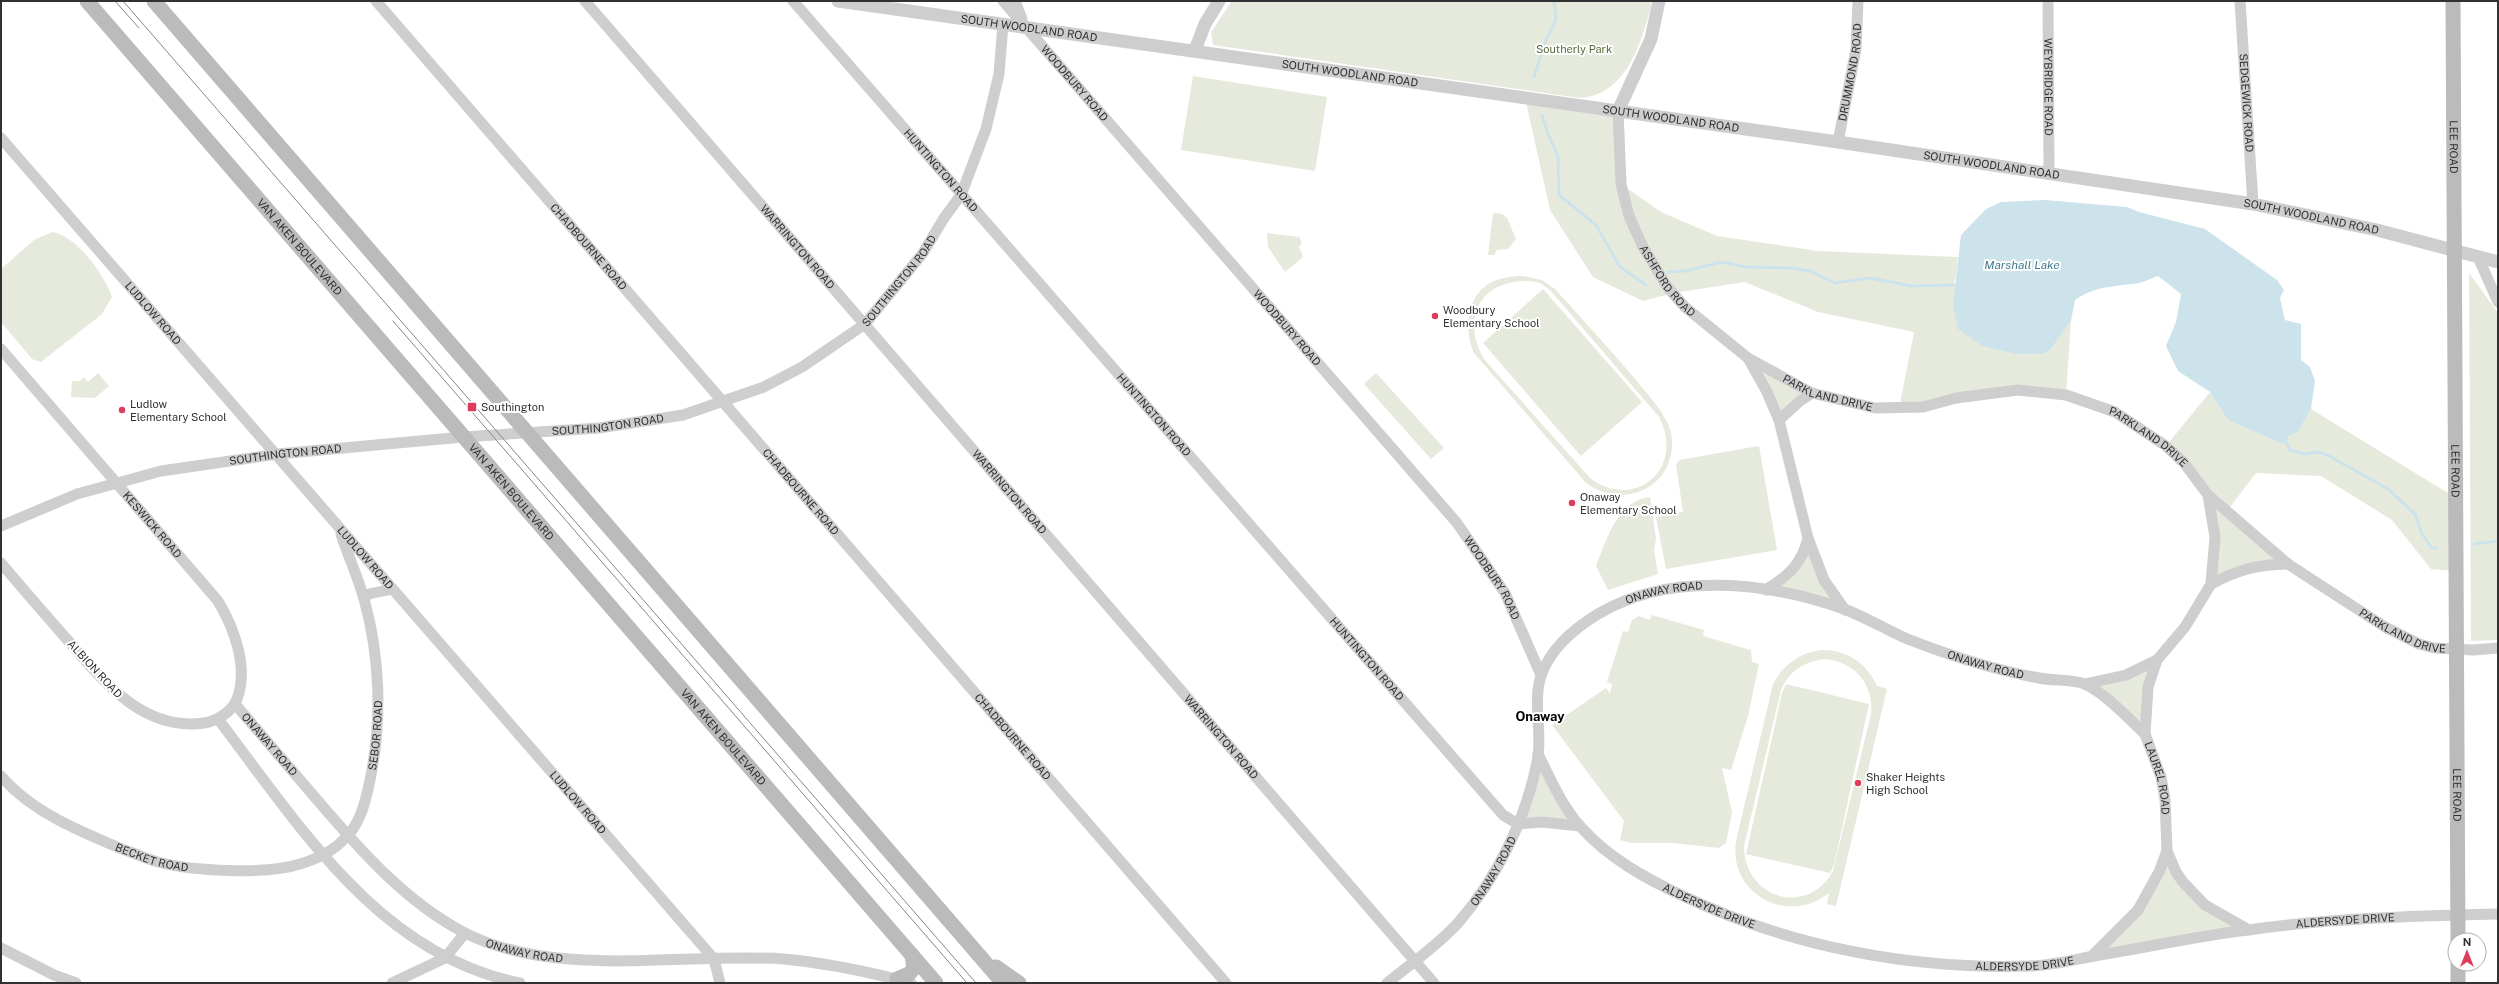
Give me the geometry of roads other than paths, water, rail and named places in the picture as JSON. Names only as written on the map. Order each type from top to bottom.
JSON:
[{"type":"main road","name":"VAN AKEN BOULEVARD","points":[[86,1],[936,983]]},
{"type":"main road","points":[[154,1],[1003,983]]},
{"type":"main road","name":"LEE ROAD","points":[[2453,1],[2458,932]]},
{"type":"main road","points":[[904,981],[914,968],[912,955]]},
{"type":"main road","points":[[983,959],[1020,983]]},
{"type":"main road","points":[[2458,972],[2458,983]]},
{"type":"street","name":"CHADBOURNE ROAD","points":[[376,1],[1226,983]]},
{"type":"street","name":"WARRINGTON ROAD","points":[[585,1],[1434,983]]},
{"type":"street","name":"HUNTINGTON ROAD","points":[[794,1],[961,195],[1503,815],[1518,824]]},
{"type":"street","name":"SOUTH WOODLAND ROAD","points":[[838,1],[1195,50],[1838,142],[2252,204],[2377,230],[2498,262]]},
{"type":"street","name":"WOODBURY ROAD","points":[[1003,1],[1457,523],[1505,593],[1541,675]]},
{"type":"street","points":[[1015,1],[1025,27]]},
{"type":"street","points":[[1195,50],[1205,24],[1219,1]]},
{"type":"street","points":[[1618,111],[1651,39],[1659,1]]},
{"type":"street","name":"DRUMMOND ROAD","points":[[1838,142],[1856,49],[1858,1]]},
{"type":"street","name":"WEYBRIDGE ROAD","points":[[2048,1],[2049,174]]},
{"type":"street","name":"SEDGEWICK ROAD","points":[[2240,1],[2252,204]]},
{"type":"street","name":"SOUTHINGTON ROAD","points":[[1,526],[44,507],[116,482],[188,466],[278,454],[463,437],[528,434],[599,428],[683,415],[764,387],[802,367],[865,324],[924,253],[944,218],[961,195],[986,129],[999,74],[1002,24]]},
{"type":"street","name":"ASHFORD ROAD","points":[[1618,111],[1621,184],[1628,216],[1668,288],[1685,307],[1748,358],[1766,390],[1779,420],[1808,538],[1824,580],[1845,610]]},
{"type":"street","name":"LUDLOW ROAD","points":[[1,138],[278,454],[339,528],[714,959],[720,983]]},
{"type":"street","points":[[2478,257],[2498,302]]},
{"type":"street","name":"KESWICK ROAD","points":[[1,349],[210,590],[225,612],[232,629],[240,666],[238,695],[235,704]]},
{"type":"street","name":"PARKLAND DRIVE","points":[[1748,358],[1812,393],[1875,408],[1899,409],[1923,407],[1956,398],[1995,392],[2032,391],[2066,395],[2115,412],[2145,430],[2184,464],[2208,495],[2288,564],[2385,627],[2419,644],[2456,650],[2482,650],[2498,648]]},
{"type":"street","points":[[1779,420],[1800,401],[1812,393]]},
{"type":"street","name":"LAUREL ROAD","points":[[2208,495],[2215,537],[2211,584],[2185,627],[2157,660],[2148,687],[2145,734],[2156,761],[2165,799],[2167,851],[2176,872],[2194,895],[2223,916],[2249,930]]},
{"type":"street","name":"SEBOR ROAD","points":[[323,856],[348,836],[366,802],[377,743],[377,671],[364,598],[339,528]]},
{"type":"street","points":[[1766,590],[1783,579],[1793,570],[1804,552],[1808,538]]},
{"type":"street","name":"ALBION ROAD","points":[[1,563],[108,687],[123,700],[140,710],[168,721],[196,724],[218,719]]},
{"type":"street","points":[[2211,584],[2244,568],[2288,564]]},
{"type":"street","name":"ONAWAY ROAD","points":[[1387,983],[1415,962],[1457,924],[1489,882],[1518,824],[1526,803],[1538,754],[1541,675],[1560,644],[1573,632],[1604,610],[1625,600],[1661,590],[1696,586],[1766,590],[1845,610],[1905,638],[1954,655],[2039,678],[2085,684],[2116,707],[2145,734]]},
{"type":"street","points":[[364,598],[369,594],[392,589]]},
{"type":"street","name":"LAUREL ROAD","points":[[2085,684],[2126,675],[2157,660]]},
{"type":"street","points":[[235,704],[218,719],[323,856],[360,895],[392,923],[445,958],[478,972],[520,983]]},
{"type":"street","name":"ONAWAY ROAD","points":[[235,704],[348,836],[397,886],[438,917],[465,933],[523,952],[562,959],[783,959],[821,964],[904,981]]},
{"type":"street","name":"ALDERSYDE DRIVE","points":[[1538,754],[1580,826],[1605,850],[1655,883],[1707,907],[1765,929],[1823,946],[1913,961],[1967,965],[2034,966],[2249,930],[2339,921],[2498,914]]},
{"type":"street","name":"BECKET ROAD","points":[[1,776],[44,813],[94,838],[158,862],[212,869],[268,869],[298,865],[323,856]]},
{"type":"street","points":[[1518,824],[1542,822],[1580,826]]},
{"type":"street","name":"LAUREL ROAD","points":[[2091,956],[2138,910],[2159,872],[2167,851]]},
{"type":"street","points":[[392,983],[445,958],[465,933]]},
{"type":"street","points":[[1,948],[54,975],[76,983]]},
{"type":"water","name":"Marshall Lake","points":[[2045,200],[2127,207],[2139,212],[2205,229],[2277,280],[2284,290],[2280,298],[2285,320],[2301,324],[2301,360],[2310,367],[2315,381],[2311,409],[2298,432],[2289,436],[2286,442],[2282,444],[2228,420],[2210,392],[2178,371],[2166,346],[2176,322],[2181,294],[2158,276],[2138,283],[2095,290],[2075,300],[2071,321],[2050,350],[2042,354],[2016,354],[1982,346],[1958,329],[1953,305],[1961,235],[1986,209],[2001,202]]},
{"type":"waterway","points":[[1534,77],[1544,45],[1556,20],[1554,1]]},
{"type":"waterway","points":[[1542,115],[1548,134],[1558,156],[1559,195],[1596,225],[1619,266],[1646,285]]},
{"type":"waterway","points":[[1668,272],[1685,271],[1722,262],[1745,267],[1792,268],[1810,271],[1835,283],[1870,278],[1912,286],[1957,285]]},
{"type":"waterway","points":[[2285,440],[2290,450],[2304,454],[2319,452],[2331,457],[2388,489],[2415,514],[2421,532],[2431,547],[2436,548]]},
{"type":"waterway","points":[[2475,544],[2498,541]]},
{"type":"tram line","points":[[115,1],[139,28]]},
{"type":"tram line","points":[[123,1],[976,983]]},
{"type":"tram line","points":[[393,321],[967,983]]},
{"type":"place","name":"Woodbury Elementary School","points":[[1435,316]]},
{"type":"place","name":"Southington","points":[[472,407]]},
{"type":"place","name":"Ludlow Elementary School","points":[[122,410]]},
{"type":"place","name":"Onaway Elementary School","points":[[1572,503]]},
{"type":"place","name":"Shaker Heights High School","points":[[1858,783]]},
{"type":"district","name":"Onaway","points":[[1540,716]]},
{"type":"park label","name":"Southerly Park","points":[[1574,49]]}]
